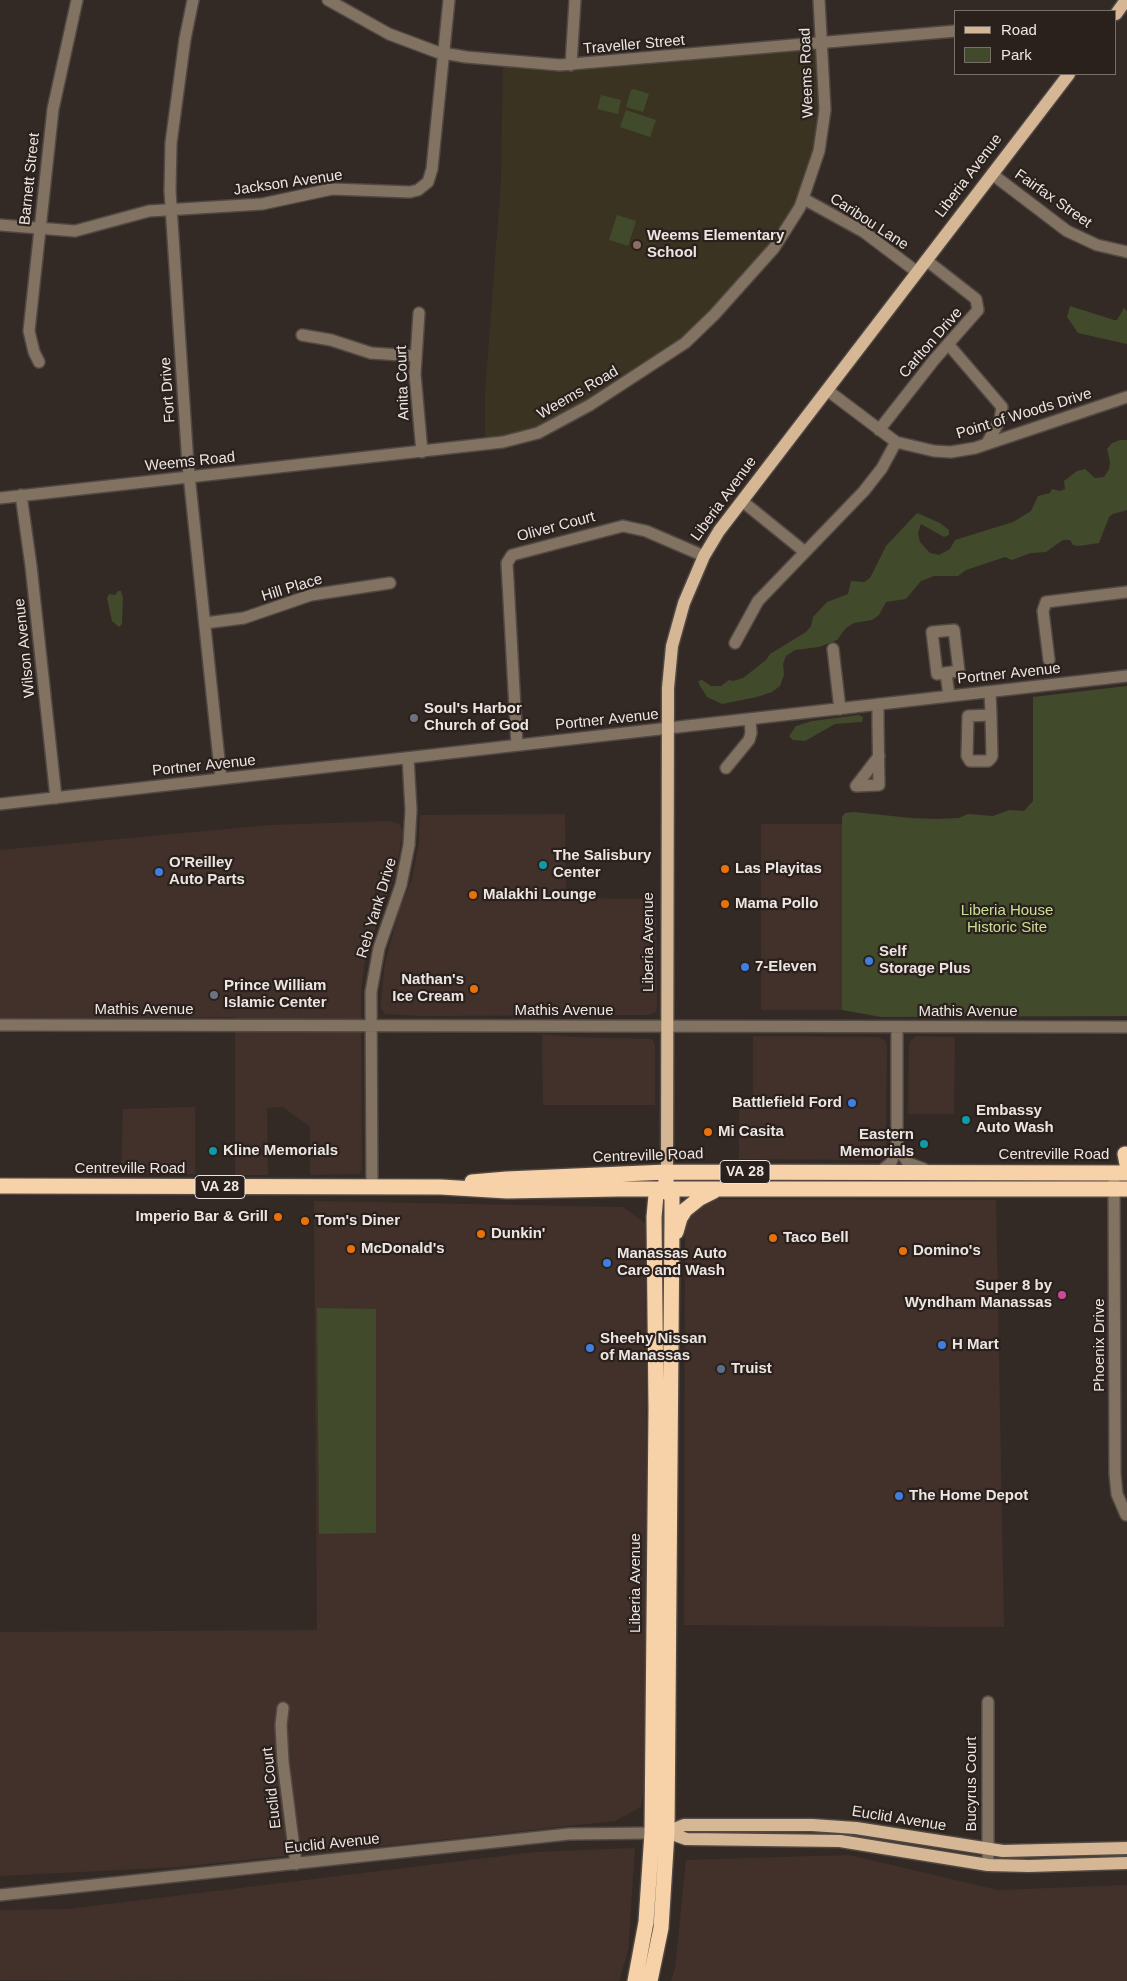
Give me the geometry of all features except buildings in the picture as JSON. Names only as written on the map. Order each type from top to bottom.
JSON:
[{"type":"highway","name":"Centreville Road","points":[[441,1187],[507,1179],[667,1172],[1121,1173]]},
{"type":"highway","name":"Liberia Avenue","points":[[635,1981],[660,1833],[672,1246],[672,1197],[665,1189],[667,1172]]},
{"type":"highway","name":"Centreville Road","points":[[0,1186],[441,1187],[508,1191],[618,1189],[1121,1189]]},
{"type":"highway","points":[[618,1189],[642,1198],[652,1209],[654,1217]]},
{"type":"highway","name":"Liberia Avenue","points":[[650,1981],[661,1928],[654,1217],[656,1195],[665,1189]]},
{"type":"highway","points":[[672,1246],[683,1212],[700,1198],[720,1190]]},
{"type":"main road","points":[[1117,13],[1126,0]]},
{"type":"main road","name":"Liberia Avenue","points":[[667,1172],[667,728],[672,646],[684,603],[704,556],[719,531],[1066,75]]},
{"type":"main road","name":"Euclid Avenue","points":[[660,1833],[684,1825],[833,1826],[988,1849],[1127,1848]]},
{"type":"main road","name":"Euclid Avenue","points":[[660,1833],[686,1839],[840,1841],[988,1865],[1029,1866],[1127,1863]]},
{"type":"street","name":"Barnett Street","points":[[39,362],[32,347],[29,331],[53,109],[77,0]]},
{"type":"street","name":"Fort Drive","points":[[193,0],[185,39],[171,142],[172,210],[189,477],[221,779]]},
{"type":"street","name":"Traveller Street","points":[[328,0],[389,34],[444,54],[570,65],[954,31]]},
{"type":"street","name":"Jackson Avenue","points":[[0,225],[62,232],[82,230],[149,211],[262,204],[332,189],[410,192],[418,190],[428,182],[432,169],[449,0]]},
{"type":"street","points":[[570,65],[575,0]]},
{"type":"street","name":"Weems Road","points":[[0,498],[502,442],[538,433],[590,404],[675,351],[714,315],[768,254],[789,227],[804,199],[813,173],[823,128],[825,91],[819,0]]},
{"type":"street","name":"Fairfax Street","points":[[992,174],[1073,234],[1097,245],[1127,252]]},
{"type":"street","name":"Caribou Lane","points":[[804,199],[864,232],[917,272]]},
{"type":"street","name":"Carlton Drive","points":[[878,430],[948,344],[976,314],[978,303],[926,260]]},
{"type":"street","name":"Anita Court","points":[[419,313],[415,356],[422,452]]},
{"type":"street","points":[[302,335],[331,340],[371,353],[415,356]]},
{"type":"street","points":[[948,344],[1002,407],[1000,420],[987,444]]},
{"type":"street","name":"Point of Woods Drive","points":[[827,390],[896,442],[934,451],[951,452],[964,451],[987,444],[1127,397]]},
{"type":"street","points":[[735,643],[758,601],[864,492],[882,468],[896,442]]},
{"type":"street","name":"Wilson Avenue","points":[[21,495],[31,566],[56,798]]},
{"type":"street","points":[[742,501],[805,552]]},
{"type":"street","name":"Oliver Court","points":[[517,745],[507,562],[512,555],[623,526],[646,531],[704,556]]},
{"type":"street","name":"Hill Place","points":[[205,623],[244,618],[311,595],[390,583]]},
{"type":"street","points":[[1049,660],[1043,611],[1046,602],[1127,592]]},
{"type":"street","points":[[832,649],[840,708]]},
{"type":"street","points":[[946,672],[949,696]]},
{"type":"street","name":"Portner Avenue","points":[[0,804],[1127,676]]},
{"type":"street","points":[[990,692],[991,714]]},
{"type":"street","points":[[878,704],[879,756]]},
{"type":"street","points":[[726,768],[749,740],[752,733],[750,718]]},
{"type":"street","name":"Reb Yank Drive","points":[[372,1187],[371,992],[376,960],[401,885],[410,845],[411,810],[408,758]]},
{"type":"street","name":"Mathis Avenue","points":[[0,1025],[1127,1027]]},
{"type":"street","points":[[878,1173],[891,1163],[897,1146],[897,1027]]},
{"type":"street","points":[[897,1146],[908,1163],[937,1172]]},
{"type":"street","name":"Phoenix Drive","points":[[1121,1173],[1115,1474],[1117,1494],[1126,1515]]},
{"type":"street","name":"Bucyrus Court","points":[[988,1702],[988,1865]]},
{"type":"street","name":"Euclid Court","points":[[283,1708],[281,1724],[283,1762],[296,1864]]},
{"type":"street","name":"Euclid Avenue","points":[[0,1895],[585,1832],[660,1833]]},
{"type":"shaded area","name":"Weems Elementary School","points":[[822,43],[823,128],[789,227],[685,343],[564,421],[485,444],[485,393],[501,180],[503,60],[560,65]]},
{"type":"shaded area","points":[[565,814],[566,898],[656,899],[656,1012],[649,1015],[420,1016],[385,1014],[381,1008],[381,1000],[385,963],[400,907],[412,879],[419,841],[420,815]]},
{"type":"shaded area","points":[[389,821],[400,824],[403,832],[396,871],[369,946],[364,967],[361,991],[362,1169],[359,1174],[310,1175],[310,1127],[283,1107],[267,1108],[268,1175],[235,1175],[235,1017],[0,1019],[0,850],[270,825]]},
{"type":"shaded area","points":[[761,824],[842,824],[842,1010],[761,1010]]},
{"type":"shaded area","points":[[542,1034],[573,1037],[652,1039],[655,1045],[655,1105],[543,1105]]},
{"type":"shaded area","name":"Battlefield Ford","points":[[753,1036],[879,1037],[884,1040],[887,1045],[886,1151],[883,1158],[879,1160],[739,1159],[739,1108],[753,1108]]},
{"type":"shaded area","points":[[917,1036],[955,1037],[954,1114],[908,1114],[909,1046],[910,1041]]},
{"type":"shaded area","points":[[195,1107],[195,1174],[121,1174],[123,1109]]},
{"type":"shaded area","points":[[711,1199],[996,1200],[1004,1627],[684,1625],[685,1224],[690,1214]]},
{"type":"shaded area","points":[[314,1201],[623,1207],[645,1223],[648,1761],[641,1807],[615,1821],[458,1838],[179,1867],[0,1876],[0,1632],[317,1630]]},
{"type":"shaded area","points":[[635,1848],[628,1951],[619,1981],[0,1980],[0,1910],[68,1909],[535,1852]]},
{"type":"shaded area","points":[[849,1855],[998,1890],[1127,1885],[1127,1981],[671,1981],[675,1969],[686,1860]]},
{"type":"green space","points":[[634,89],[649,94],[643,112],[626,107],[631,90]]},
{"type":"green space","points":[[601,95],[621,100],[618,114],[597,109]]},
{"type":"green space","points":[[626,110],[656,120],[650,137],[620,127]]},
{"type":"green space","points":[[617,215],[636,221],[628,246],[609,240]]},
{"type":"green space","points":[[1070,306],[1114,320],[1117,320],[1124,308],[1127,311],[1127,344],[1078,333],[1067,317]]},
{"type":"green space","points":[[1127,440],[1127,510],[1109,517],[1099,543],[1079,546],[1073,545],[1070,540],[1063,540],[1046,552],[1031,553],[1012,560],[1005,557],[966,570],[958,576],[934,576],[921,581],[906,599],[886,602],[879,615],[872,620],[854,623],[846,628],[837,640],[819,647],[795,650],[786,656],[783,664],[784,675],[780,686],[772,692],[722,704],[707,697],[700,686],[698,681],[702,680],[711,686],[721,686],[729,680],[733,681],[743,678],[766,660],[770,654],[806,632],[811,626],[813,617],[827,602],[848,594],[851,581],[864,582],[870,578],[886,546],[917,513],[940,523],[949,530],[949,535],[944,537],[921,524],[918,533],[920,542],[930,553],[939,555],[950,549],[955,540],[1013,522],[1031,511],[1038,496],[1050,493],[1052,489],[1060,491],[1065,489],[1064,481],[1077,471],[1085,469],[1095,478],[1104,477],[1109,469],[1110,462],[1107,449],[1112,443]]},
{"type":"green space","points":[[118,591],[121,591],[123,598],[122,624],[119,627],[112,621],[107,598],[109,594],[115,595]]},
{"type":"green space","name":"Liberia House Historic Site","points":[[1127,686],[1127,1016],[881,1017],[842,1010],[842,817],[845,813],[854,812],[936,819],[959,818],[968,814],[993,816],[1009,810],[1024,811],[1033,801],[1033,697]]},
{"type":"green space","points":[[859,715],[863,717],[862,722],[835,724],[805,741],[793,740],[789,736],[796,726],[812,721]]},
{"type":"green space","points":[[317,1308],[376,1309],[376,1533],[319,1534]]},
{"type":"place","name":"Weems Elementary School","points":[[637,245]]},
{"type":"place","name":"Soul's Harbor Church of God","points":[[414,718]]},
{"type":"place","name":"The Salisbury Center","points":[[543,865]]},
{"type":"place","name":"Las Playitas","points":[[725,869]]},
{"type":"place","name":"O'Reilley Auto Parts","points":[[159,872]]},
{"type":"place","name":"Malakhi Lounge","points":[[473,895]]},
{"type":"place","name":"Mama Pollo","points":[[725,904]]},
{"type":"place","name":"Self Storage Plus","points":[[869,961]]},
{"type":"place","name":"7-Eleven","points":[[745,967]]},
{"type":"place","name":"Nathan's Ice Cream","points":[[474,989]]},
{"type":"place","name":"Prince William Islamic Center","points":[[214,995]]},
{"type":"place","name":"Battlefield Ford","points":[[852,1103]]},
{"type":"place","name":"Embassy Auto Wash","points":[[966,1120]]},
{"type":"place","name":"Mi Casita","points":[[708,1132]]},
{"type":"place","name":"Eastern Memorials","points":[[924,1144]]},
{"type":"place","name":"Kline Memorials","points":[[213,1151]]},
{"type":"place","name":"Imperio Bar & Grill","points":[[278,1217]]},
{"type":"place","name":"Tom's Diner","points":[[305,1221]]},
{"type":"place","name":"Dunkin'","points":[[481,1234]]},
{"type":"place","name":"Taco Bell","points":[[773,1238]]},
{"type":"place","name":"McDonald's","points":[[351,1249]]},
{"type":"place","name":"Domino's","points":[[903,1251]]},
{"type":"place","name":"Manassas Auto Care and Wash","points":[[607,1263]]},
{"type":"place","name":"Super 8 by Wyndham Manassas","points":[[1062,1295]]},
{"type":"place","name":"H Mart","points":[[942,1345]]},
{"type":"place","name":"Sheehy Nissan of Manassas","points":[[590,1348]]},
{"type":"place","name":"Truist","points":[[721,1369]]},
{"type":"place","name":"The Home Depot","points":[[899,1496]]}]
